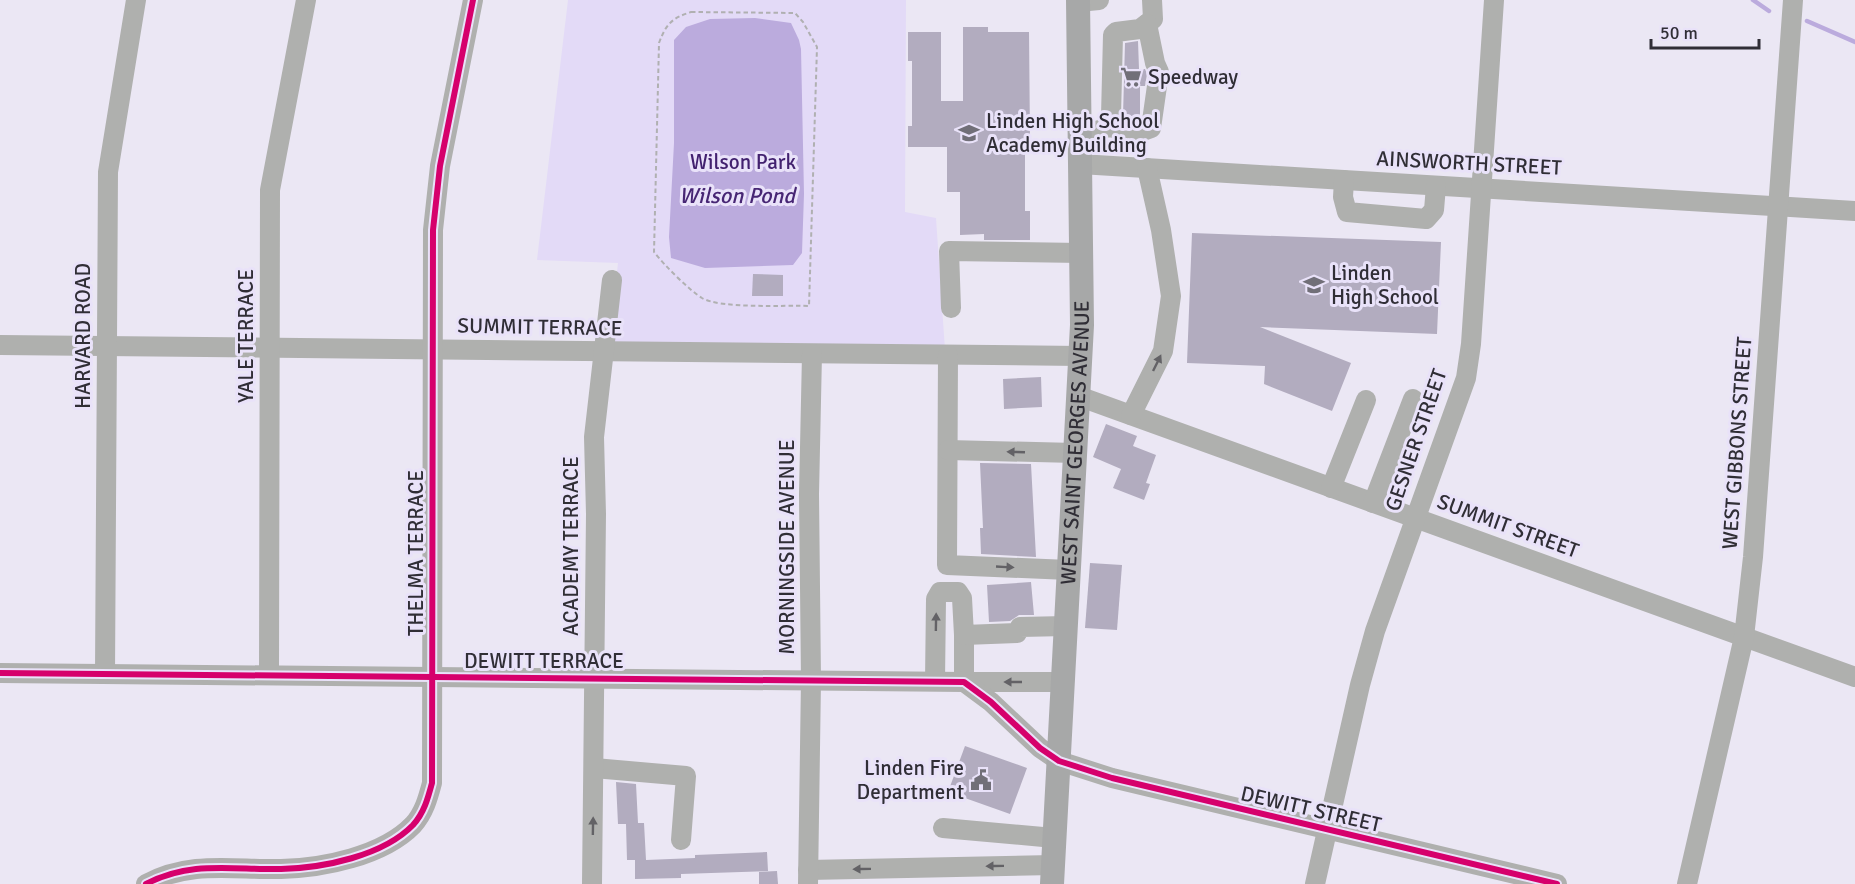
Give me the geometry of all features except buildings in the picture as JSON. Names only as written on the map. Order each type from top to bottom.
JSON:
[{"type":"main road","name":"WEST SAINT GEORGES AVENUE","points":[[1053,874],[1080,356],[1080,136],[1085,0]]},
{"type":"street","name":"HARVARD ROAD","points":[[105,674],[108,172],[136,0]]},
{"type":"street","name":"YALE TERRACE","points":[[269,675],[270,190],[306,0]]},
{"type":"street","name":"THELMA TERRACE","points":[[146,884],[163,875],[191,869],[219,867],[282,869],[331,863],[373,850],[394,839],[414,824],[425,806],[432,783],[433,230],[440,166],[473,0]]},
{"type":"street","points":[[1108,127],[1111,116],[1113,35],[1116,32],[1140,29],[1153,19],[1152,0]]},
{"type":"street","name":"GESNER STREET","points":[[1315,884],[1375,631],[1466,378],[1471,344],[1494,0]]},
{"type":"street","name":"WEST GIBBONS STREET","points":[[1687,884],[1744,637],[1753,557],[1793,0]]},
{"type":"street","points":[[1080,136],[1108,127],[1137,133],[1151,128],[1159,72],[1147,24]]},
{"type":"street","name":"AINSWORTH STREET","points":[[1080,164],[1855,211]]},
{"type":"street","points":[[1131,415],[1163,351],[1171,296],[1161,230],[1147,168]]},
{"type":"street","points":[[1344,180],[1347,212],[1426,219],[1434,210],[1436,186]]},
{"type":"street","points":[[951,308],[948,251],[1081,253]]},
{"type":"street","name":"ACADEMY TERRACE","points":[[592,884],[596,514],[594,437],[612,280]]},
{"type":"street","name":"SUMMIT TERRACE","points":[[0,345],[1080,356]]},
{"type":"street","name":"MORNINGSIDE AVENUE","points":[[808,877],[811,680],[809,494],[812,354]]},
{"type":"street","points":[[948,355],[947,565],[1069,570]]},
{"type":"street","name":"SUMMIT STREET","points":[[1078,396],[1855,677]]},
{"type":"street","points":[[1373,503],[1413,399]]},
{"type":"street","points":[[1331,488],[1366,400]]},
{"type":"street","points":[[948,450],[1075,453]]},
{"type":"street","points":[[935,681],[936,599],[940,592],[958,592],[962,598],[964,682],[991,702],[1040,748],[1059,762]]},
{"type":"street","points":[[963,635],[1017,633],[1020,627],[1066,626]]},
{"type":"street","name":"DEWITT TERRACE","points":[[0,674],[1063,682]]},
{"type":"street","name":"DEWITT STREET","points":[[1059,762],[1112,778],[1557,884]]},
{"type":"street","points":[[594,768],[686,776],[681,840]]},
{"type":"street","points":[[943,828],[1054,838]]},
{"type":"street","points":[[808,877],[1053,874]]},
{"type":"path","points":[[692,12],[795,13],[804,22],[817,47],[809,306],[718,304],[702,298],[660,260],[654,252],[653,243],[659,43],[664,29],[677,17],[692,12]]},
{"type":"green space","name":"Wilson Park","points":[[568,0],[906,0],[905,212],[936,218],[945,350],[609,348],[618,263],[537,260]]},
{"type":"water","name":"Wilson Pond","points":[[755,18],[791,23],[801,49],[804,194],[802,253],[793,265],[705,268],[671,258],[669,237],[674,143],[674,40],[686,27],[710,19]]},
{"type":"waterway","points":[[1753,0],[1769,11]]},
{"type":"waterway","points":[[1807,21],[1855,42]]},
{"type":"cycle path","points":[[146,884],[179,872],[196,869],[298,868],[352,858],[386,845],[400,836],[417,820],[427,800],[432,783],[433,230],[440,166],[473,0]]},
{"type":"cycle path","points":[[0,673],[964,682],[991,702],[1040,748],[1059,761],[1112,778],[1557,884]]},
{"type":"place","name":"Speedway","points":[[1131,77]]},
{"type":"place","name":"Linden High School Academy Building","points":[[969,133]]},
{"type":"place","name":"Linden High School","points":[[1314,285]]},
{"type":"place","name":"Linden Fire Department","points":[[981,780]]}]
